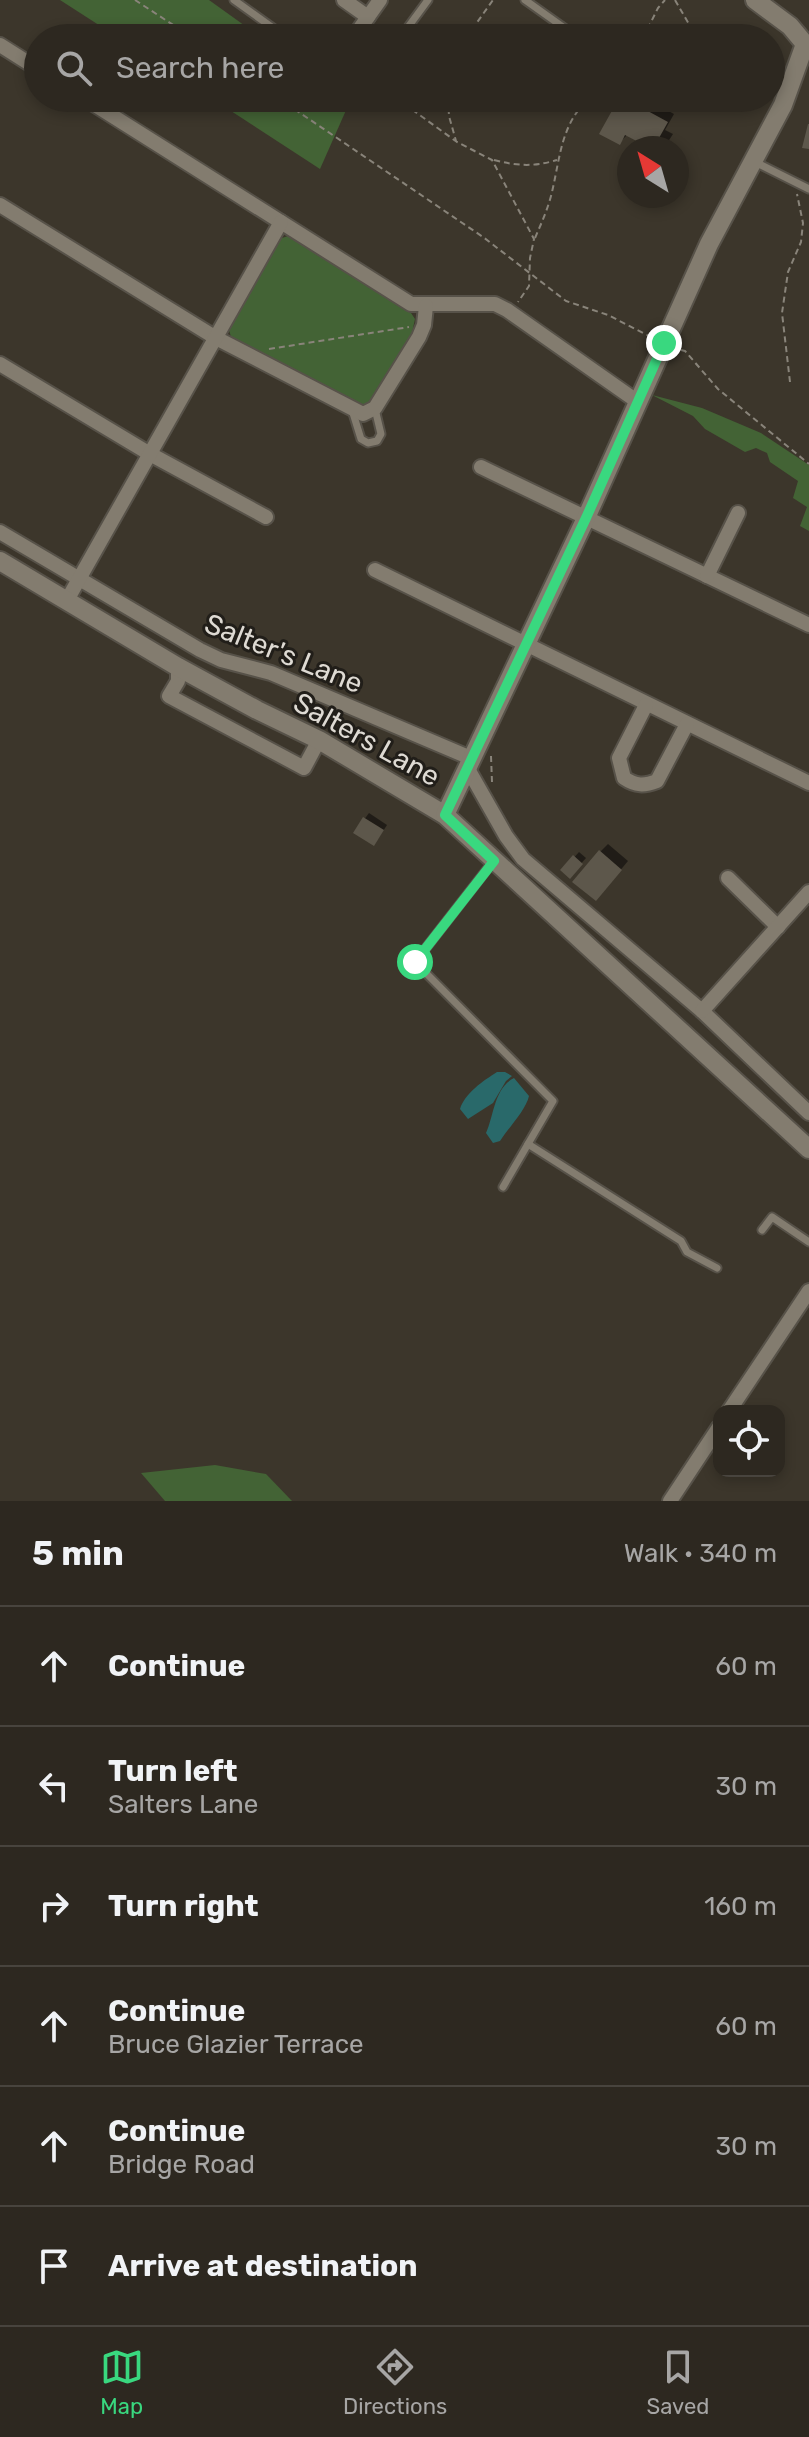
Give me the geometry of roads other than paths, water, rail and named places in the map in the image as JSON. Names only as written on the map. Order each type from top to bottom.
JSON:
[{"type":"main road","points":[[755,0],[790,26],[807,45],[785,85]]},
{"type":"main road","points":[[445,815],[586,518],[709,244],[753,161],[772,112]]},
{"type":"main road","name":"Salters Lane","points":[[0,561],[178,667],[319,740],[445,815],[809,1149]]},
{"type":"street","points":[[344,0],[368,17]]},
{"type":"street","points":[[363,24],[380,0]]},
{"type":"street","points":[[0,45],[24,60]]},
{"type":"street","points":[[106,112],[411,304],[495,304],[511,312],[638,402]]},
{"type":"street","points":[[0,205],[216,338],[363,414],[375,408],[424,325],[426,306]]},
{"type":"street","points":[[66,602],[281,222]]},
{"type":"street","points":[[0,364],[150,454],[266,517]]},
{"type":"street","points":[[481,467],[809,625]]},
{"type":"street","points":[[707,576],[738,513]]},
{"type":"street","name":"Salter's Lane","points":[[0,532],[78,580],[221,660],[271,673],[470,764]]},
{"type":"street","points":[[375,570],[809,783]]},
{"type":"street","points":[[178,667],[178,681],[169,696],[304,768],[319,740]]},
{"type":"street","points":[[646,705],[619,758],[624,778],[632,783],[640,786],[657,781],[687,724]]},
{"type":"street","points":[[470,764],[481,793],[523,859],[702,1011],[809,1114],[791,1133]]},
{"type":"street","points":[[728,878],[778,927]]},
{"type":"street","points":[[702,1011],[809,892]]},
{"type":"street","points":[[733,1405],[809,1291]]},
{"type":"street","points":[[670,1501],[713,1436]]},
{"type":"lane","points":[[234,0],[267,24]]},
{"type":"lane","points":[[410,24],[428,0]]},
{"type":"lane","points":[[525,0],[559,24]]},
{"type":"lane","points":[[753,161],[809,189]]},
{"type":"lane","points":[[352,410],[361,439],[368,443],[377,441],[381,434],[375,408]]},
{"type":"lane","points":[[494,861],[415,962],[553,1101],[503,1187]]},
{"type":"lane","points":[[528,1144],[681,1241],[690,1254],[717,1268]]},
{"type":"lane","points":[[762,1230],[772,1217],[809,1242]]},
{"type":"water","points":[[497,1072],[512,1076],[493,1103],[468,1119],[460,1109],[462,1103],[475,1088]]},
{"type":"water","points":[[514,1078],[529,1096],[521,1113],[500,1141],[493,1143],[486,1133],[502,1088]]}]
